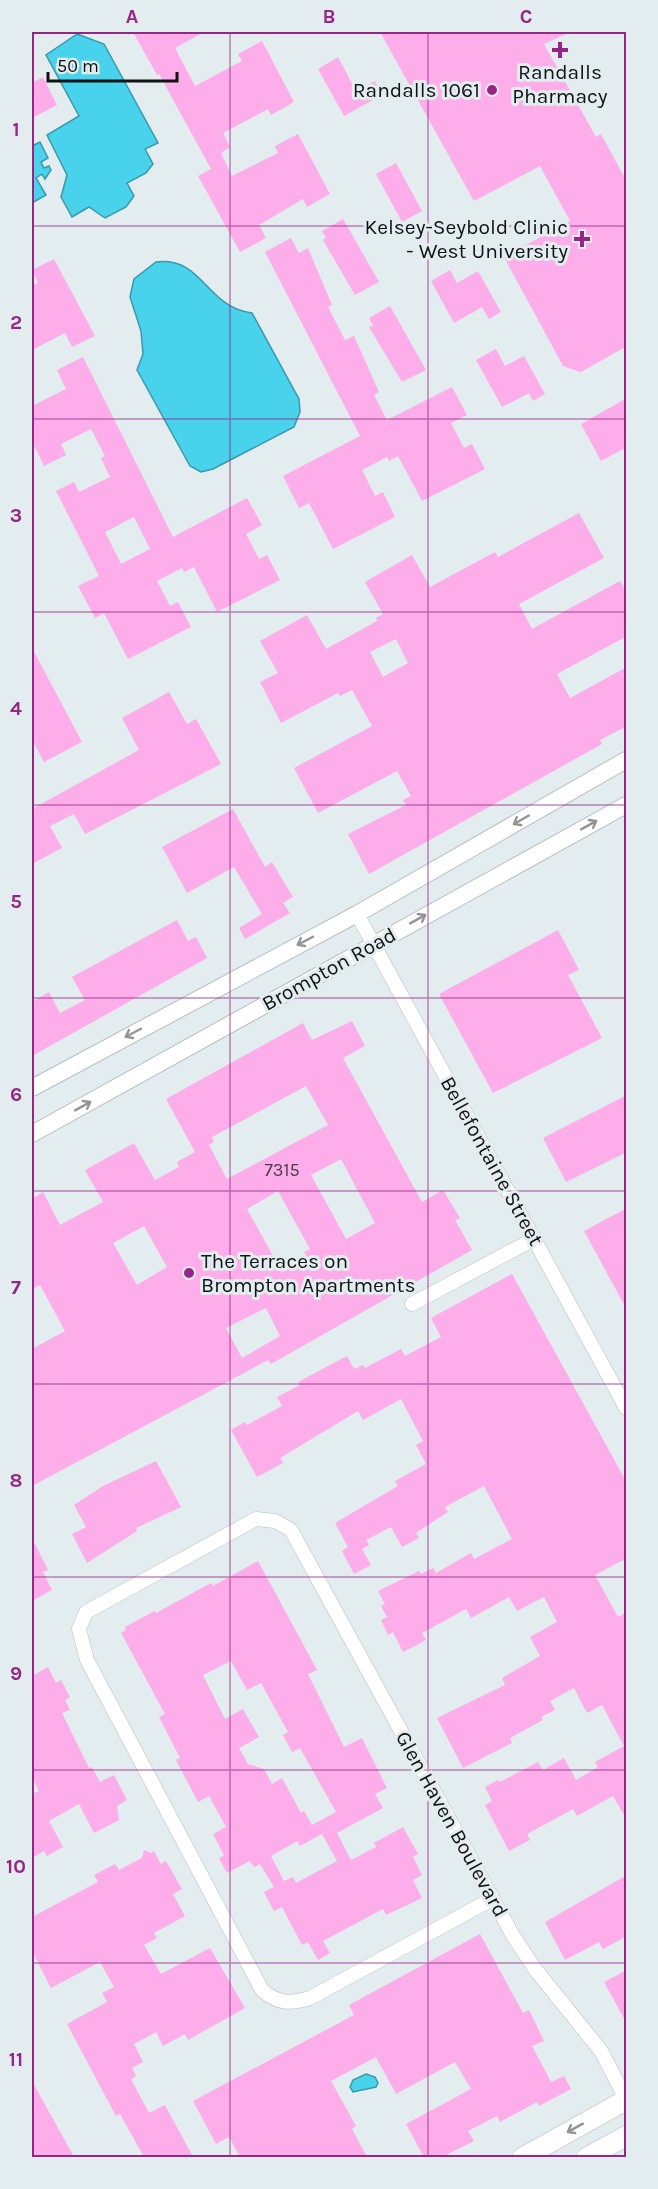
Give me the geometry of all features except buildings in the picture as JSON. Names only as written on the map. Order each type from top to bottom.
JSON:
[{"type":"main road","points":[[522,2157],[627,2100]]},
{"type":"main road","points":[[586,2157],[627,2136]]},
{"type":"street","name":"Brompton Road","points":[[32,1088],[357,914],[627,760]]},
{"type":"street","name":"Brompton Road","points":[[32,1134],[627,805]]},
{"type":"street","name":"Bellefontaine Street","points":[[357,914],[627,1408]]},
{"type":"street","points":[[412,1304],[534,1239]]},
{"type":"street","name":"Glen Haven Boulevard","points":[[492,1899],[328,1989],[294,2002],[271,1998],[262,1990],[82,1649],[80,1629],[86,1612],[256,1519],[284,1524],[296,1536],[492,1899],[535,1969],[601,2051],[627,2100]]},
{"type":"water","points":[[77,34],[104,44],[158,143],[145,149],[153,164],[146,173],[127,183],[134,196],[126,207],[105,218],[89,207],[72,217],[61,197],[67,175],[47,135],[79,116],[46,55]]},
{"type":"water","points":[[40,142],[48,158],[41,162],[44,168],[49,166],[51,170],[45,179],[42,174],[36,178],[46,195],[32,203],[32,146]]},
{"type":"water","points":[[156,262],[172,262],[184,267],[195,274],[224,302],[236,309],[252,313],[299,399],[300,412],[294,427],[213,469],[201,472],[190,466],[137,370],[143,354],[141,331],[130,297],[134,279]]},
{"type":"water","points":[[366,2074],[375,2077],[378,2083],[376,2087],[353,2092],[350,2087],[353,2080]]},
{"type":"place","name":"Randalls Pharmacy","points":[[560,50]]},
{"type":"place","name":"Randalls 1061","points":[[492,90]]},
{"type":"place","name":"Kelsey-Seybold Clinic - West University","points":[[582,239]]},
{"type":"place","name":"The Terraces on Brompton Apartments","points":[[189,1273]]}]
